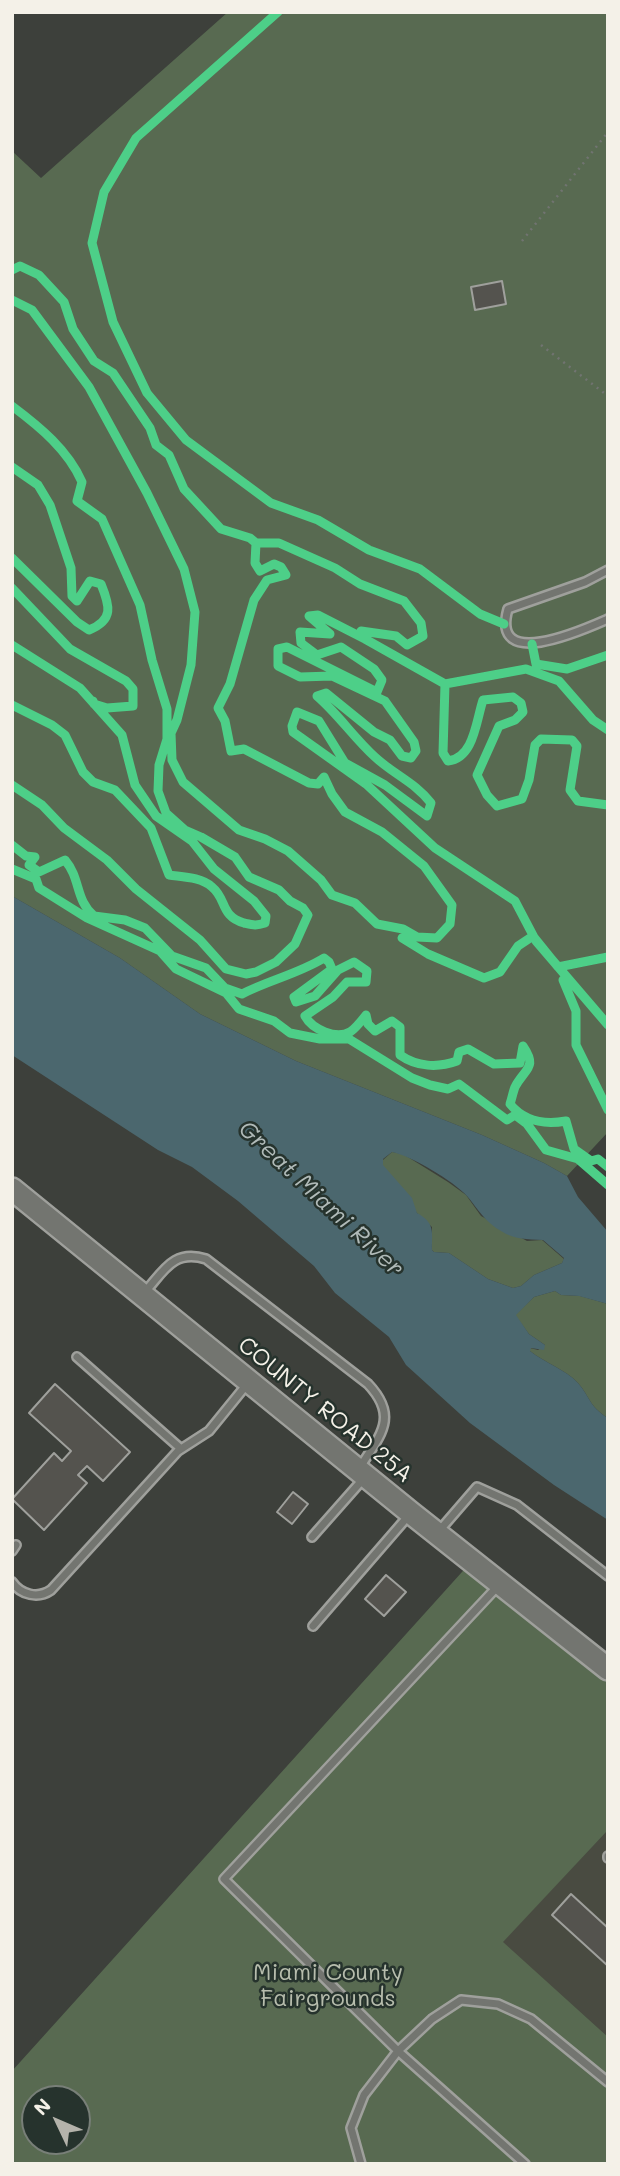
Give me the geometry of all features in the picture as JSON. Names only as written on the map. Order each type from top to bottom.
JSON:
[{"type":"main road","name":"COUNTY ROAD 25A","points":[[12,1189],[436,1534],[608,1669]]},
{"type":"lane","points":[[608,570],[585,582],[508,609],[504,624],[516,642],[532,644],[579,632],[608,619]]},
{"type":"lane","points":[[142,1296],[176,1258],[190,1254],[206,1259],[335,1358],[381,1398],[385,1414],[382,1431],[362,1474],[312,1537]]},
{"type":"lane","points":[[76,1357],[180,1448]]},
{"type":"lane","points":[[12,1582],[17,1589],[30,1595],[44,1595],[51,1590],[180,1448],[209,1431],[249,1383]]},
{"type":"lane","points":[[436,1534],[477,1487],[517,1505],[608,1576]]},
{"type":"lane","points":[[313,1626],[411,1513]]},
{"type":"lane","points":[[499,1584],[224,1878],[398,2051],[525,2164]]},
{"type":"lane","points":[[361,2164],[351,2128],[365,2095],[398,2051],[432,2019],[461,2000],[498,2004],[531,2019],[608,2082]]},
{"type":"path","points":[[522,241],[608,132]]},
{"type":"path","points":[[541,345],[608,396]]},
{"type":"shaded area","points":[[608,1830],[608,2037],[502,1942]]},
{"type":"green space","points":[[228,12],[608,12],[608,1132],[567,1176],[482,1135],[296,1061],[200,1014],[120,958],[12,896],[12,151],[41,178]]},
{"type":"green space","points":[[392,1152],[403,1154],[448,1182],[466,1195],[481,1216],[527,1241],[542,1240],[564,1259],[562,1263],[513,1288],[488,1279],[449,1253],[434,1252],[432,1227],[417,1213],[382,1165],[383,1160]]},
{"type":"green space","points":[[555,1291],[561,1295],[580,1296],[608,1304],[608,1418],[593,1405],[573,1378],[530,1351],[530,1348],[538,1350],[545,1345],[529,1334],[515,1315],[534,1297]]},
{"type":"green space","name":"Miami County Fairgrounds","points":[[471,1562],[608,1669],[608,1830],[503,1942],[608,2037],[608,2164],[12,2164],[12,2071]]},
{"type":"water","name":"Great Miami River","points":[[12,896],[120,958],[200,1014],[296,1061],[482,1135],[567,1176],[578,1197],[608,1232],[608,1304],[579,1296],[561,1295],[555,1291],[534,1297],[516,1315],[529,1334],[545,1345],[544,1350],[531,1348],[530,1351],[573,1378],[593,1405],[608,1418],[608,1520],[554,1485],[470,1423],[406,1365],[389,1337],[335,1293],[314,1266],[238,1201],[192,1167],[158,1150],[12,1055]],"holes":[[[392,1152],[452,1183],[501,1231],[516,1238],[543,1240],[564,1258],[562,1263],[513,1288],[488,1279],[449,1253],[434,1252],[430,1224],[417,1213],[412,1198],[383,1165],[383,1159]]]},
{"type":"building","points":[[502,281],[506,304],[475,310],[471,287]]},
{"type":"building","points":[[55,1384],[130,1452],[103,1481],[87,1466],[78,1475],[87,1483],[44,1530],[12,1499],[54,1453],[62,1461],[71,1451],[29,1413]]},
{"type":"building","points":[[293,1492],[308,1504],[292,1524],[277,1512]]},
{"type":"building","points":[[386,1575],[406,1592],[384,1616],[365,1599]]},
{"type":"building","points":[[571,1894],[608,1928],[608,1966],[552,1915]]},
{"type":"cycle path","points":[[278,12],[136,138],[104,192],[92,243],[113,322],[147,393],[186,440],[271,503],[318,520],[369,550],[420,569],[480,614],[504,624]]},
{"type":"cycle path","points":[[12,270],[20,266],[39,275],[64,302],[73,329],[94,361],[113,373],[150,428],[156,445],[169,455],[184,489],[221,529],[250,538],[256,543],[255,563],[260,571],[274,564],[281,567],[286,575],[267,580],[254,600],[230,684],[218,708],[225,721],[231,751],[244,749],[309,783],[318,784],[324,777],[345,812],[382,832],[424,866],[452,905],[450,924],[437,938],[417,937],[403,929],[377,924],[355,903],[332,895],[321,880],[288,851],[239,830],[183,782],[172,760],[171,733],[191,665],[195,612],[184,569],[147,493],[89,387],[32,310],[12,300]]},
{"type":"cycle path","points":[[12,406],[52,440],[76,470],[82,482],[77,501],[102,519],[140,605],[152,660],[167,709],[167,739],[159,765],[158,791],[166,813],[185,830],[235,857],[249,877],[279,890],[290,901],[303,908],[308,915],[295,944],[276,962],[256,972],[246,974],[226,969],[200,940],[136,889],[107,860],[64,828],[42,805],[12,785]]},
{"type":"cycle path","points":[[12,467],[38,485],[50,505],[71,568],[72,596],[77,601],[90,581],[101,584],[108,606],[103,622],[89,630],[77,622],[12,558]]},
{"type":"cycle path","points":[[256,543],[279,543],[335,568],[360,584],[404,601],[421,623],[423,636],[407,645],[396,636],[361,631]]},
{"type":"cycle path","points":[[12,588],[70,649],[126,681],[133,689],[133,706],[107,708],[94,704],[93,701]]},
{"type":"cycle path","points":[[445,684],[318,615],[309,616],[330,634],[300,632],[301,643],[317,655],[341,647],[374,669],[382,680],[377,692],[287,647],[278,649],[278,666],[300,677],[332,676],[385,701],[414,742],[416,751],[411,758],[402,756],[390,740],[374,732],[326,693],[317,696],[375,757],[425,796],[431,803],[427,816],[385,785],[345,763],[319,721],[297,712],[292,726],[293,732],[366,784],[435,848],[515,901],[536,941],[608,1025]]},
{"type":"cycle path","points":[[532,644],[536,664],[567,669],[608,655]]},
{"type":"cycle path","points":[[12,645],[80,688],[122,735],[135,785],[156,816],[192,841],[214,869],[254,901],[266,916],[265,923],[252,925],[236,920],[227,912],[217,892],[208,884],[192,878],[169,875],[151,828],[115,790],[93,782],[83,772],[65,735],[52,725],[12,705]]},
{"type":"cycle path","points":[[445,684],[526,669],[559,681],[593,720],[608,730]]},
{"type":"cycle path","points":[[445,684],[443,753],[448,761],[457,758],[469,746],[483,700],[513,697],[521,703],[523,712],[515,720],[499,726],[477,775],[487,795],[497,806],[522,799],[529,780],[535,745],[541,739],[572,740],[577,746],[570,790],[578,801],[608,805]]},
{"type":"cycle path","points":[[12,845],[26,856],[35,857],[29,865],[39,872],[65,860],[74,875],[84,903],[94,916],[125,920],[145,928],[172,956],[206,968],[225,988],[242,994],[324,958],[332,969],[294,997],[296,1002],[315,996],[338,970],[354,962],[367,971],[366,982],[347,982],[333,997],[305,1016],[325,1032],[338,1035],[350,1032],[366,1015],[368,1024],[375,1031],[392,1021],[400,1027],[400,1055],[413,1062],[428,1065],[457,1061],[459,1052],[468,1049],[494,1064],[520,1063],[523,1046],[530,1064],[515,1087],[510,1104],[528,1118],[550,1122],[566,1121],[574,1149],[591,1161],[598,1159],[608,1167]]},
{"type":"cycle path","points":[[12,869],[36,879],[39,888],[87,918],[160,951],[176,969],[226,993],[239,1009],[274,1021],[290,1033],[320,1039],[349,1039],[412,1078],[430,1085],[448,1089],[459,1084],[507,1120],[515,1115],[527,1124],[546,1150],[578,1159],[608,1185]]},
{"type":"cycle path","points":[[402,938],[428,954],[484,978],[500,972],[518,946],[533,936],[558,967],[608,957]]},
{"type":"cycle path","points":[[563,980],[576,1011],[576,1045],[608,1110]]}]
